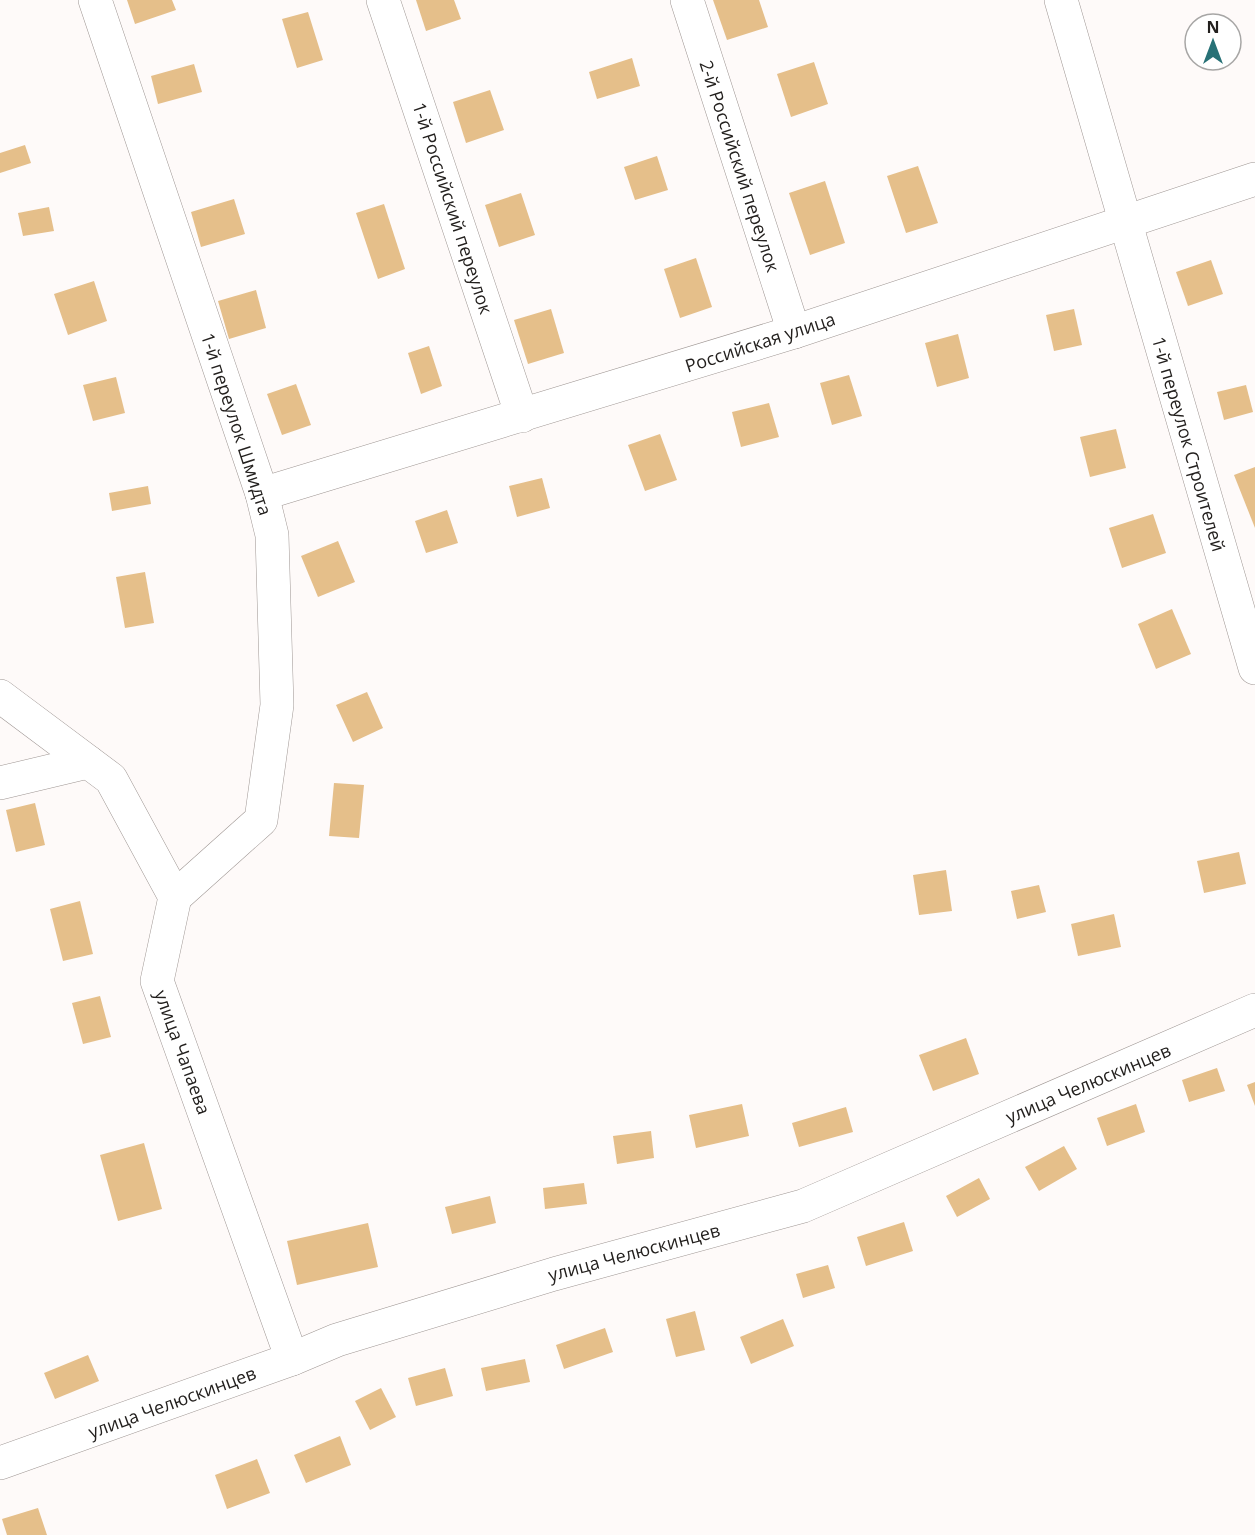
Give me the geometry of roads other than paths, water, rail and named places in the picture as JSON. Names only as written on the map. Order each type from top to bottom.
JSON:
[{"type":"street","name":"1-й переулок Шмидта","points":[[95,0],[262,494],[272,535],[277,705],[261,820],[175,897]]},
{"type":"street","name":"1-й Российский переулок","points":[[383,0],[522,417]]},
{"type":"street","name":"2-й Российский переулок","points":[[687,0],[794,332]]},
{"type":"street","name":"1-й переулок Строителей","points":[[1061,0],[1255,668]]},
{"type":"street","name":"Российская улица","points":[[262,494],[522,417],[794,332],[1255,179]]},
{"type":"street","points":[[0,696],[111,778],[175,897]]},
{"type":"street","points":[[0,783],[88,762]]},
{"type":"street","name":"улица Чапаева","points":[[175,897],[157,981],[292,1359]]},
{"type":"street","name":"улица Челюскинцев","points":[[0,1463],[292,1359],[337,1340],[554,1274],[803,1206],[1255,1010]]}]
